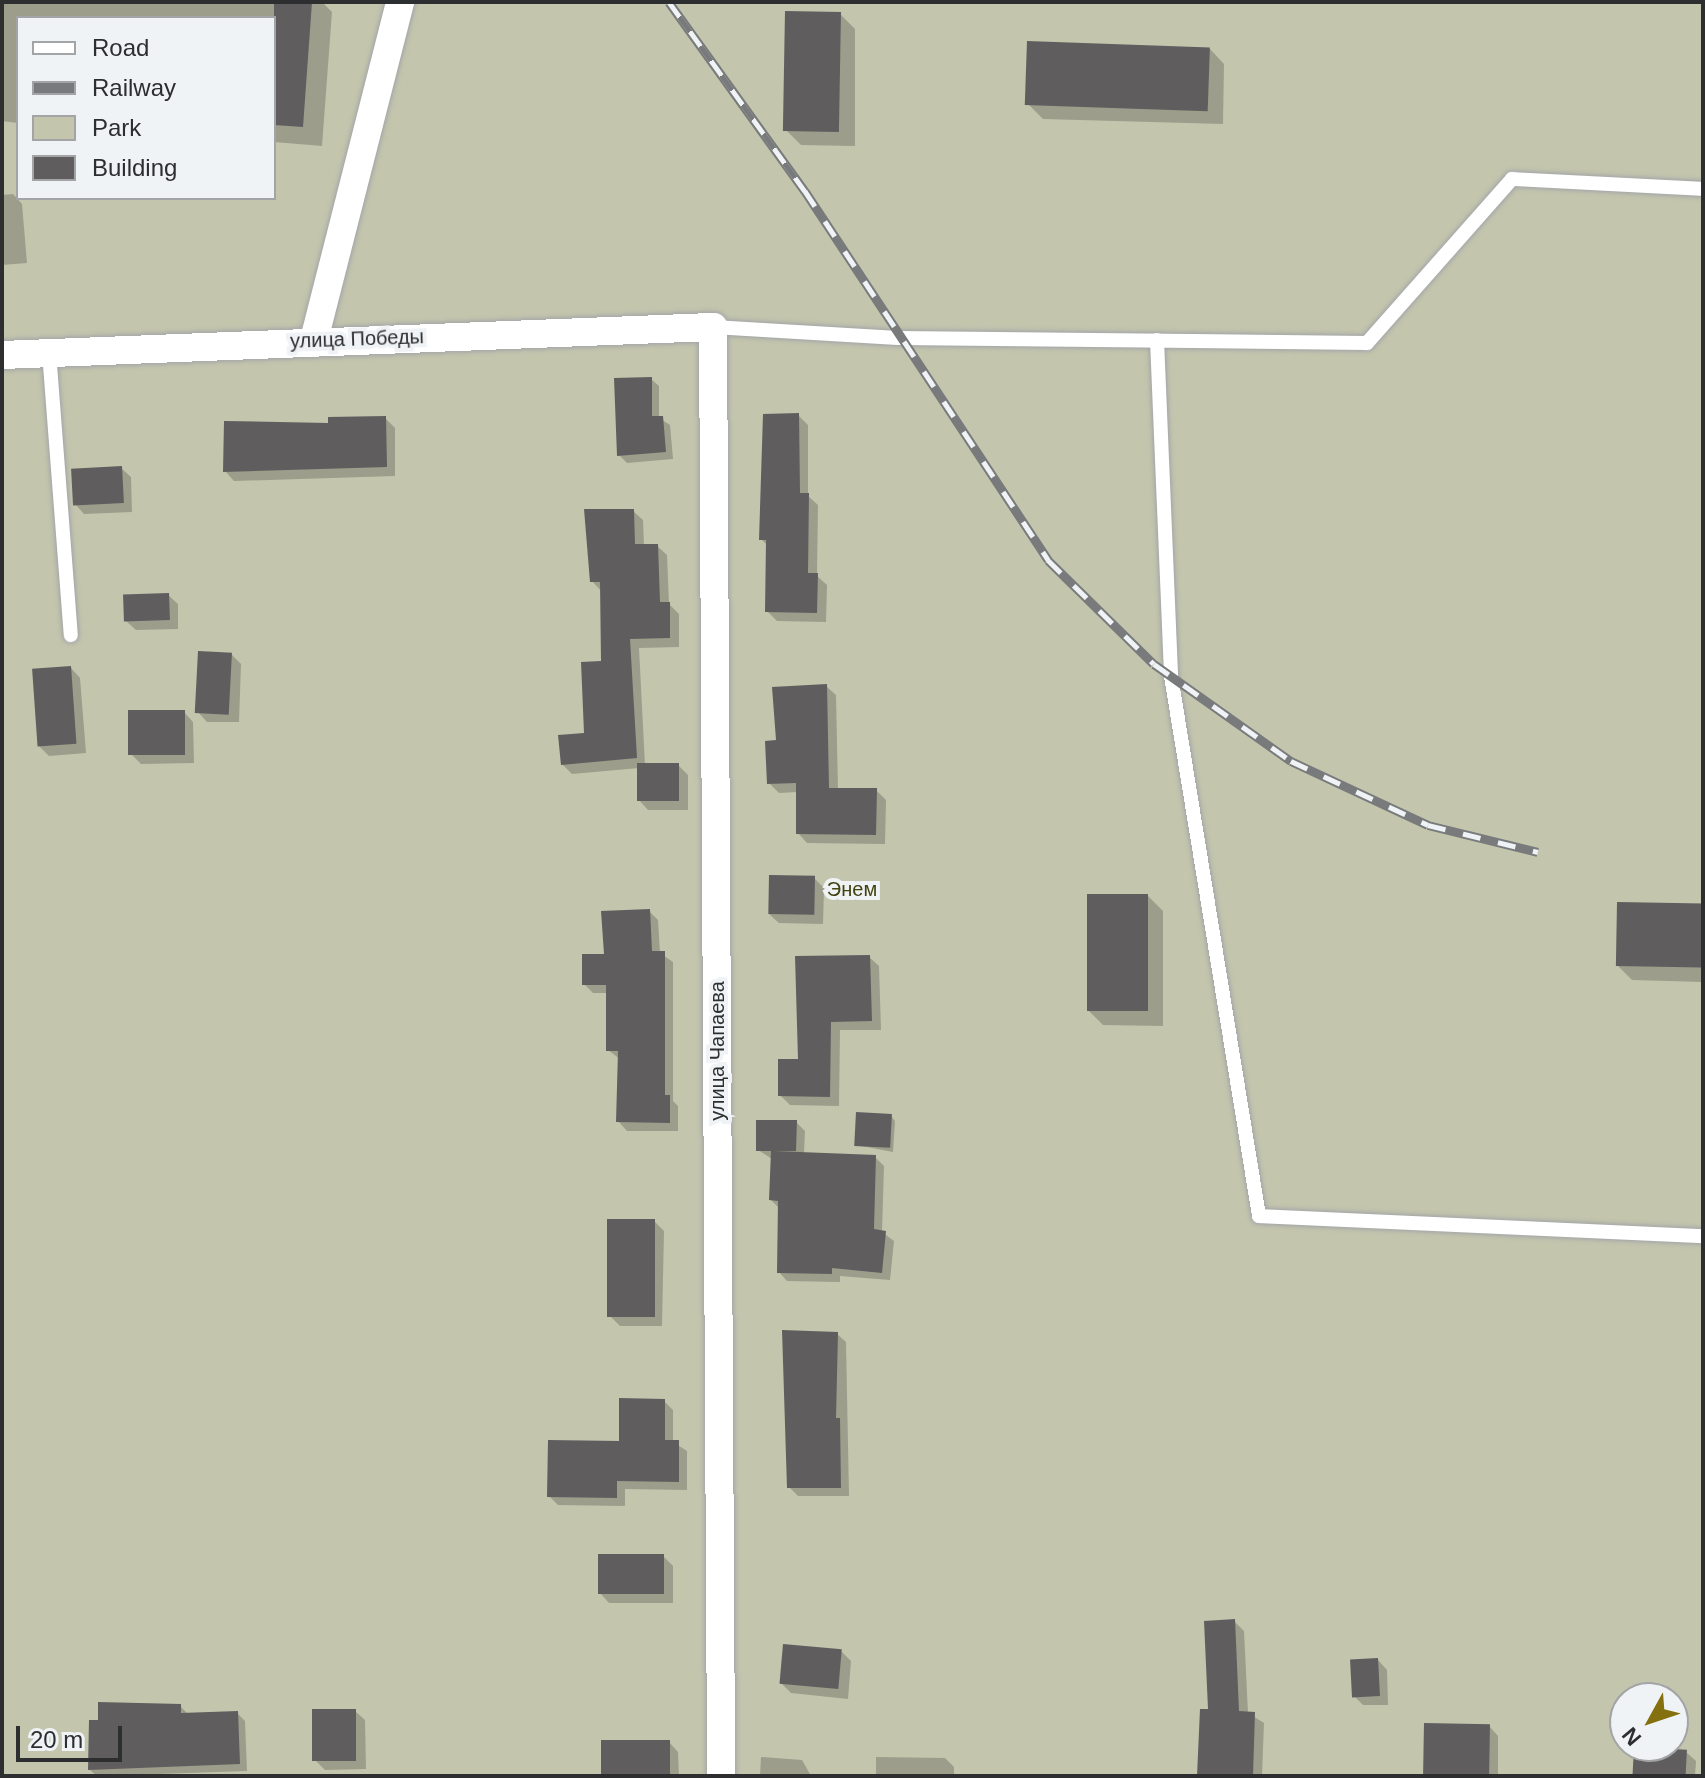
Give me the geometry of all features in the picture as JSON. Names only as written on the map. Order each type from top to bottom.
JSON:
[{"type":"street","points":[[314,340],[400,2]]},
{"type":"street","name":"улица Победы","points":[[2,355],[314,340],[713,327]]},
{"type":"street","name":"улица Чапаева","points":[[713,327],[721,1776]]},
{"type":"lane","points":[[713,327],[898,338],[1367,343],[1512,179],[1703,189]]},
{"type":"lane","points":[[1157,340],[1171,676],[1259,1216],[1703,1236]]},
{"type":"lane","points":[[49,352],[71,635]]},
{"type":"green space","name":"Энем","points":[[2,2],[1703,2],[1703,1776],[2,1776]]},
{"type":"building","points":[[274,2],[312,2],[303,127],[276,125]]},
{"type":"building","points":[[785,11],[841,12],[839,132],[783,131]]},
{"type":"building","points":[[1027,41],[1210,47],[1208,111],[1025,105]]},
{"type":"building","points":[[652,377],[652,416],[663,416],[666,452],[617,456],[614,378]]},
{"type":"building","points":[[799,413],[800,493],[809,493],[808,573],[818,573],[817,613],[765,612],[766,540],[759,540],[763,414]]},
{"type":"building","points":[[386,416],[387,467],[223,472],[224,421],[328,423],[328,417]]},
{"type":"building","points":[[122,466],[124,503],[73,506],[71,469]]},
{"type":"building","points":[[584,509],[634,509],[635,544],[658,544],[660,602],[670,602],[670,638],[630,639],[637,758],[561,765],[558,735],[584,733],[581,662],[601,661],[600,582],[590,582]]},
{"type":"building","points":[[169,593],[170,620],[124,622],[123,595]]},
{"type":"building","points":[[198,651],[232,653],[229,715],[195,713]]},
{"type":"building","points":[[71,666],[76,744],[38,747],[32,669]]},
{"type":"building","points":[[827,684],[829,788],[877,788],[876,835],[796,834],[796,783],[767,784],[765,741],[776,740],[772,687]]},
{"type":"building","points":[[128,710],[185,710],[185,755],[128,755]]},
{"type":"building","points":[[637,763],[679,763],[679,801],[637,801]]},
{"type":"building","points":[[769,875],[815,876],[814,915],[768,914]]},
{"type":"building","points":[[1087,894],[1148,894],[1148,1011],[1087,1011]]},
{"type":"building","points":[[1617,902],[1703,904],[1702,967],[1616,966]]},
{"type":"building","points":[[650,909],[652,951],[665,951],[665,1095],[670,1095],[670,1123],[616,1122],[618,1051],[606,1051],[606,985],[582,985],[582,954],[604,954],[601,911]]},
{"type":"building","points":[[870,955],[872,1021],[831,1022],[830,1097],[778,1096],[778,1059],[798,1059],[795,956]]},
{"type":"building","points":[[856,1112],[892,1114],[890,1148],[854,1146]]},
{"type":"building","points":[[756,1120],[797,1120],[796,1151],[774,1151],[876,1155],[874,1229],[886,1231],[882,1273],[832,1268],[832,1274],[777,1273],[778,1201],[769,1200],[771,1151],[756,1151]]},
{"type":"building","points":[[607,1219],[655,1219],[655,1317],[607,1317]]},
{"type":"building","points":[[782,1330],[838,1332],[836,1418],[840,1418],[841,1488],[787,1488]]},
{"type":"building","points":[[619,1398],[665,1399],[665,1440],[679,1440],[679,1482],[617,1481],[617,1498],[547,1497],[548,1440],[619,1441]]},
{"type":"building","points":[[598,1554],[664,1554],[664,1594],[598,1594]]},
{"type":"building","points":[[1235,1619],[1239,1711],[1255,1712],[1253,1776],[1197,1776],[1200,1709],[1208,1709],[1204,1621]]},
{"type":"building","points":[[783,1644],[842,1649],[838,1689],[780,1684]]},
{"type":"building","points":[[1378,1658],[1380,1696],[1352,1697],[1350,1659]]},
{"type":"building","points":[[98,1702],[181,1704],[181,1713],[238,1711],[240,1764],[88,1770],[89,1720],[98,1720]]},
{"type":"building","points":[[312,1709],[356,1709],[356,1761],[312,1761]]},
{"type":"building","points":[[1424,1723],[1490,1724],[1489,1776],[1423,1776]]},
{"type":"building","points":[[601,1740],[670,1740],[670,1776],[601,1776]]},
{"type":"building","points":[[1633,1762],[1686,1762],[1686,1776],[1632,1776]]},
{"type":"railway","points":[[669,2],[805,191],[1048,560],[1154,664],[1291,761],[1428,825],[1538,852]]}]
